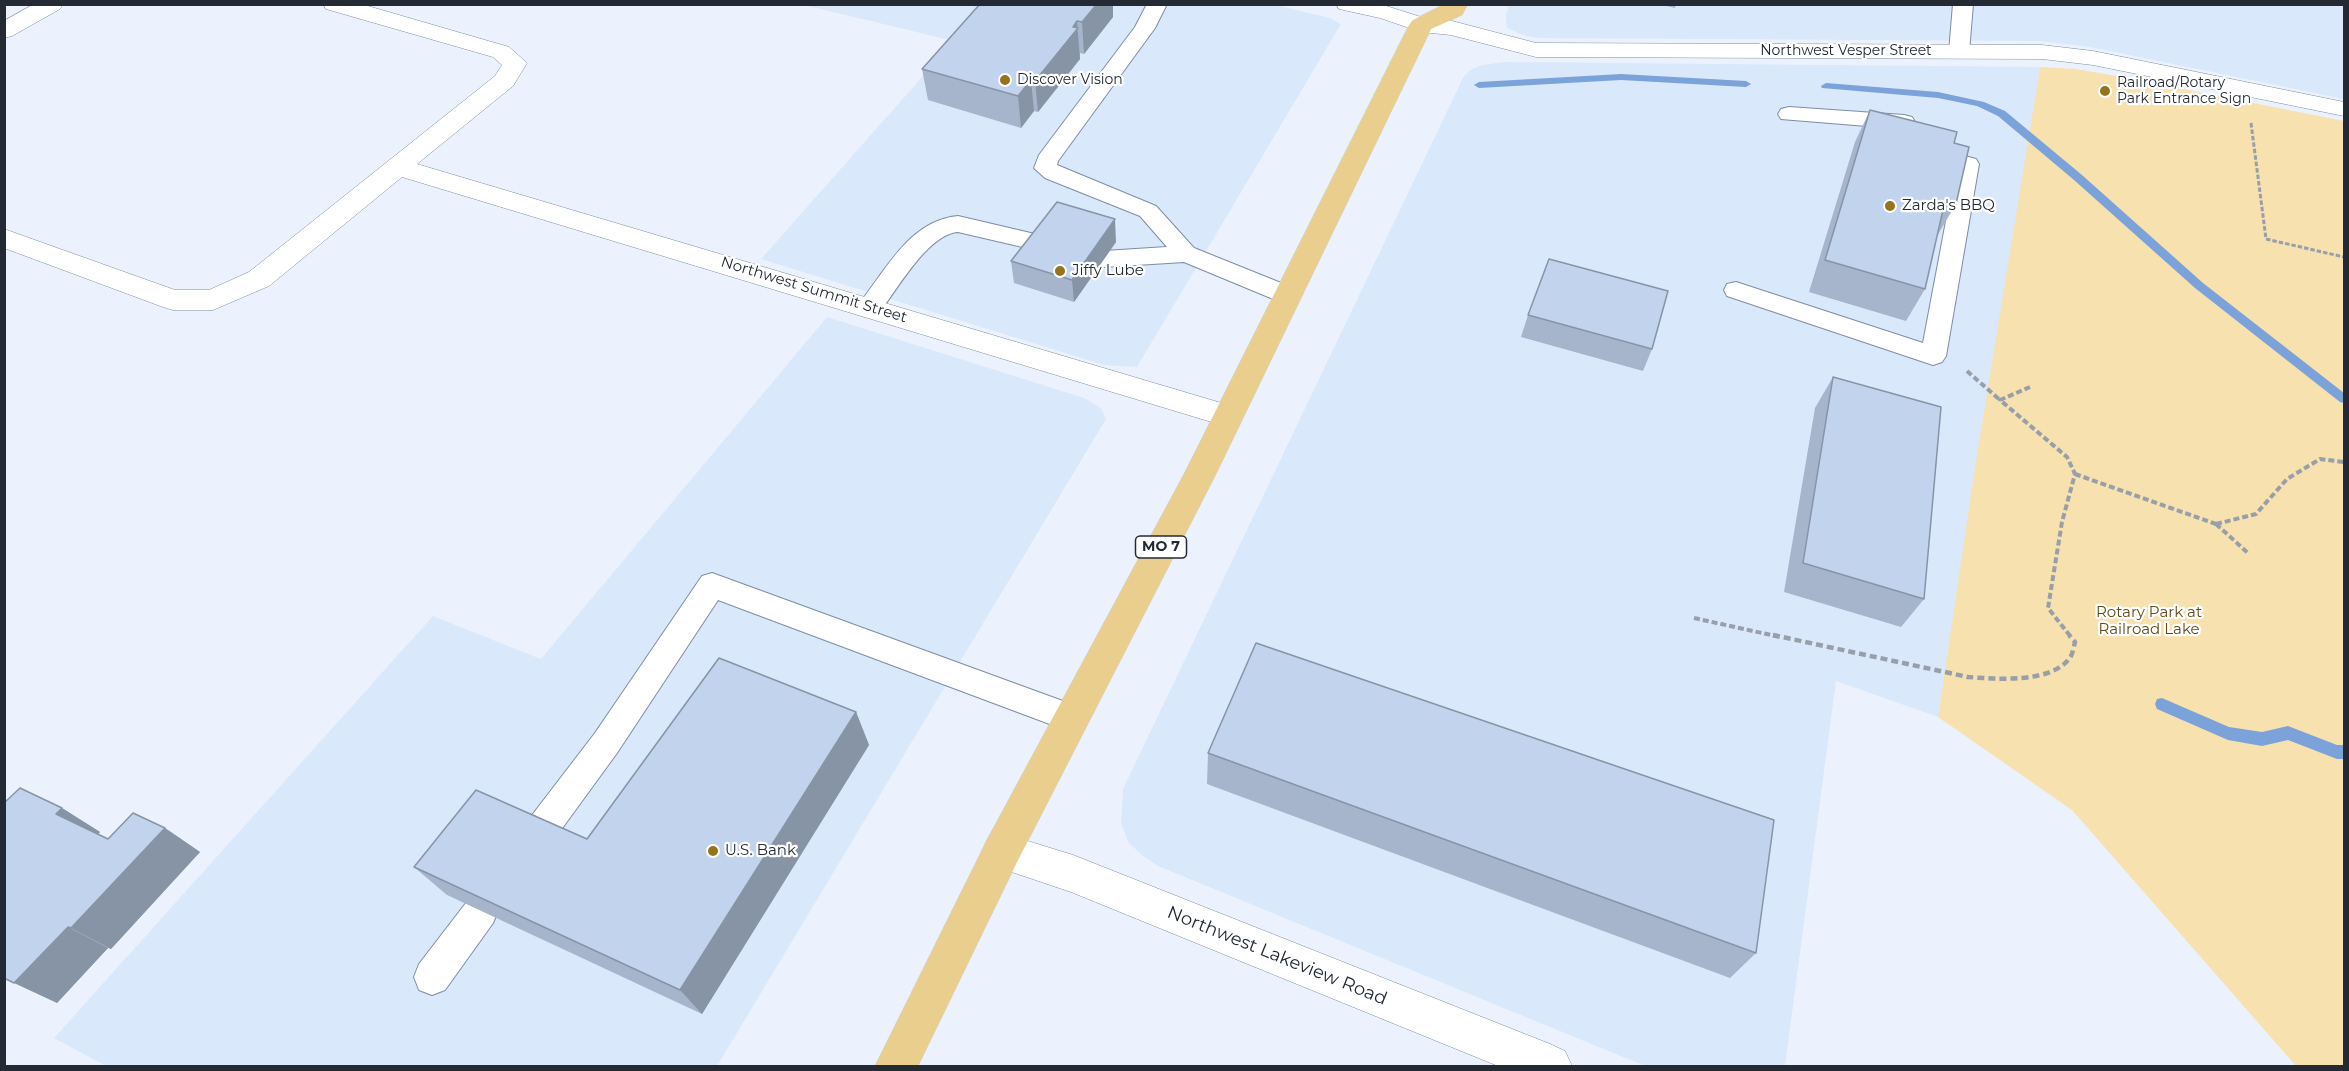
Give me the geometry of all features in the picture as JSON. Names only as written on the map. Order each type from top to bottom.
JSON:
[{"type":"main road","points":[[1417,15],[1454,10],[1457,4]]},
{"type":"main road","name":"MO 7","points":[[896,1066],[1002,851],[1228,416],[1417,15]]},
{"type":"street","points":[[4,31],[52,4]]},
{"type":"street","points":[[4,238],[172,300],[213,300],[259,279],[504,81],[515,63],[501,52],[334,4]]},
{"type":"street","name":"Northwest Vesper Street","points":[[1347,4],[1387,13],[1417,15],[1452,28],[1536,50],[2042,52],[2093,58],[2344,109]]},
{"type":"street","name":"Northwest Summit Street","points":[[398,167],[1228,416]]},
{"type":"street","name":"Northwest Lakeview Road","points":[[1002,851],[1073,874],[1550,1066]]},
{"type":"lane","points":[[1157,4],[1145,28],[1047,160],[1045,168],[1148,211],[1186,254]]},
{"type":"lane","points":[[1959,52],[1963,4]]},
{"type":"lane","points":[[1736,290],[1933,356],[1968,164],[1908,147],[1918,123],[1789,114]]},
{"type":"lane","points":[[870,307],[924,237],[944,225],[958,224],[1044,244]]},
{"type":"lane","points":[[1104,259],[1186,254],[1287,295]]},
{"type":"lane","points":[[538,834],[606,743],[712,585],[1071,718]]},
{"type":"lane","points":[[432,977],[481,911]]},
{"type":"path","points":[[2247,89],[2266,239],[2344,256]]},
{"type":"path","points":[[1694,618],[1968,677],[2008,680],[2043,674],[2065,662],[2074,651],[2075,642],[2048,608],[2062,522],[2074,474],[2067,458],[1970,372],[1933,356]]},
{"type":"path","points":[[2000,400],[2030,387]]},
{"type":"path","points":[[2216,524],[2256,514],[2287,479],[2320,459],[2344,462]]},
{"type":"path","points":[[2074,474],[2216,524],[2248,553]]},
{"type":"shaded area","points":[[1271,4],[1330,18],[1341,24],[1137,367],[1104,365],[761,259],[954,41],[804,5]]},
{"type":"shaded area","points":[[1509,4],[2344,5],[2344,99],[2090,47],[2039,41],[1539,38],[1526,36],[1507,28],[1506,15]]},
{"type":"shaded area","points":[[1503,62],[2040,67],[1938,717],[1836,681],[1785,1066],[1645,1066],[1158,866],[1128,842],[1121,823],[1123,789],[1463,78],[1469,71],[1479,66]]},
{"type":"shaded area","points":[[827,317],[1084,398],[1101,408],[1106,419],[717,1066],[106,1066],[54,1038],[433,616],[541,659]]},
{"type":"green space","name":"Rotary Park at Railroad Lake","points":[[2040,67],[2076,69],[2122,77],[2344,121],[2344,1066],[2296,1066],[2072,810],[1938,717],[1976,461]]},
{"type":"building","points":[[980,4],[1097,4],[1082,22],[1077,21],[1073,27],[1078,28],[1035,81],[1031,80],[1018,96],[922,69]]},
{"type":"building","name":"Zarda's BBQ","points":[[1870,110],[1957,132],[1954,143],[1969,147],[1956,204],[1945,201],[1925,289],[1825,260]]},
{"type":"building","points":[[1057,202],[1115,219],[1072,280],[1011,261]]},
{"type":"building","points":[[1549,259],[1668,291],[1652,349],[1528,315]]},
{"type":"building","points":[[1833,377],[1941,407],[1924,599],[1803,563]]},
{"type":"building","points":[[1256,643],[1774,820],[1756,953],[1208,753]]},
{"type":"building","name":"U.S. Bank","points":[[719,658],[856,712],[680,990],[414,867],[476,790],[587,839]]},
{"type":"building","points":[[20,788],[62,808],[56,814],[108,839],[133,813],[165,828],[71,928],[68,927],[14,983],[4,978],[4,803]]},
{"type":"waterway","points":[[1479,85],[1621,77],[1746,84]]},
{"type":"waterway","points":[[1826,86],[1938,95],[1981,104],[1997,111],[2078,178],[2199,285],[2344,399]]},
{"type":"waterway","points":[[2162,704],[2228,733],[2262,739],[2288,733],[2337,752],[2344,752]]},
{"type":"place","name":"Discover Vision","points":[[1005,80]]},
{"type":"place","name":"Railroad/Rotary Park Entrance Sign","points":[[2105,91]]},
{"type":"place","name":"Zarda's BBQ","points":[[1890,206]]},
{"type":"place","name":"Jiffy Lube","points":[[1060,271]]},
{"type":"place","name":"U.S. Bank","points":[[713,851]]}]
